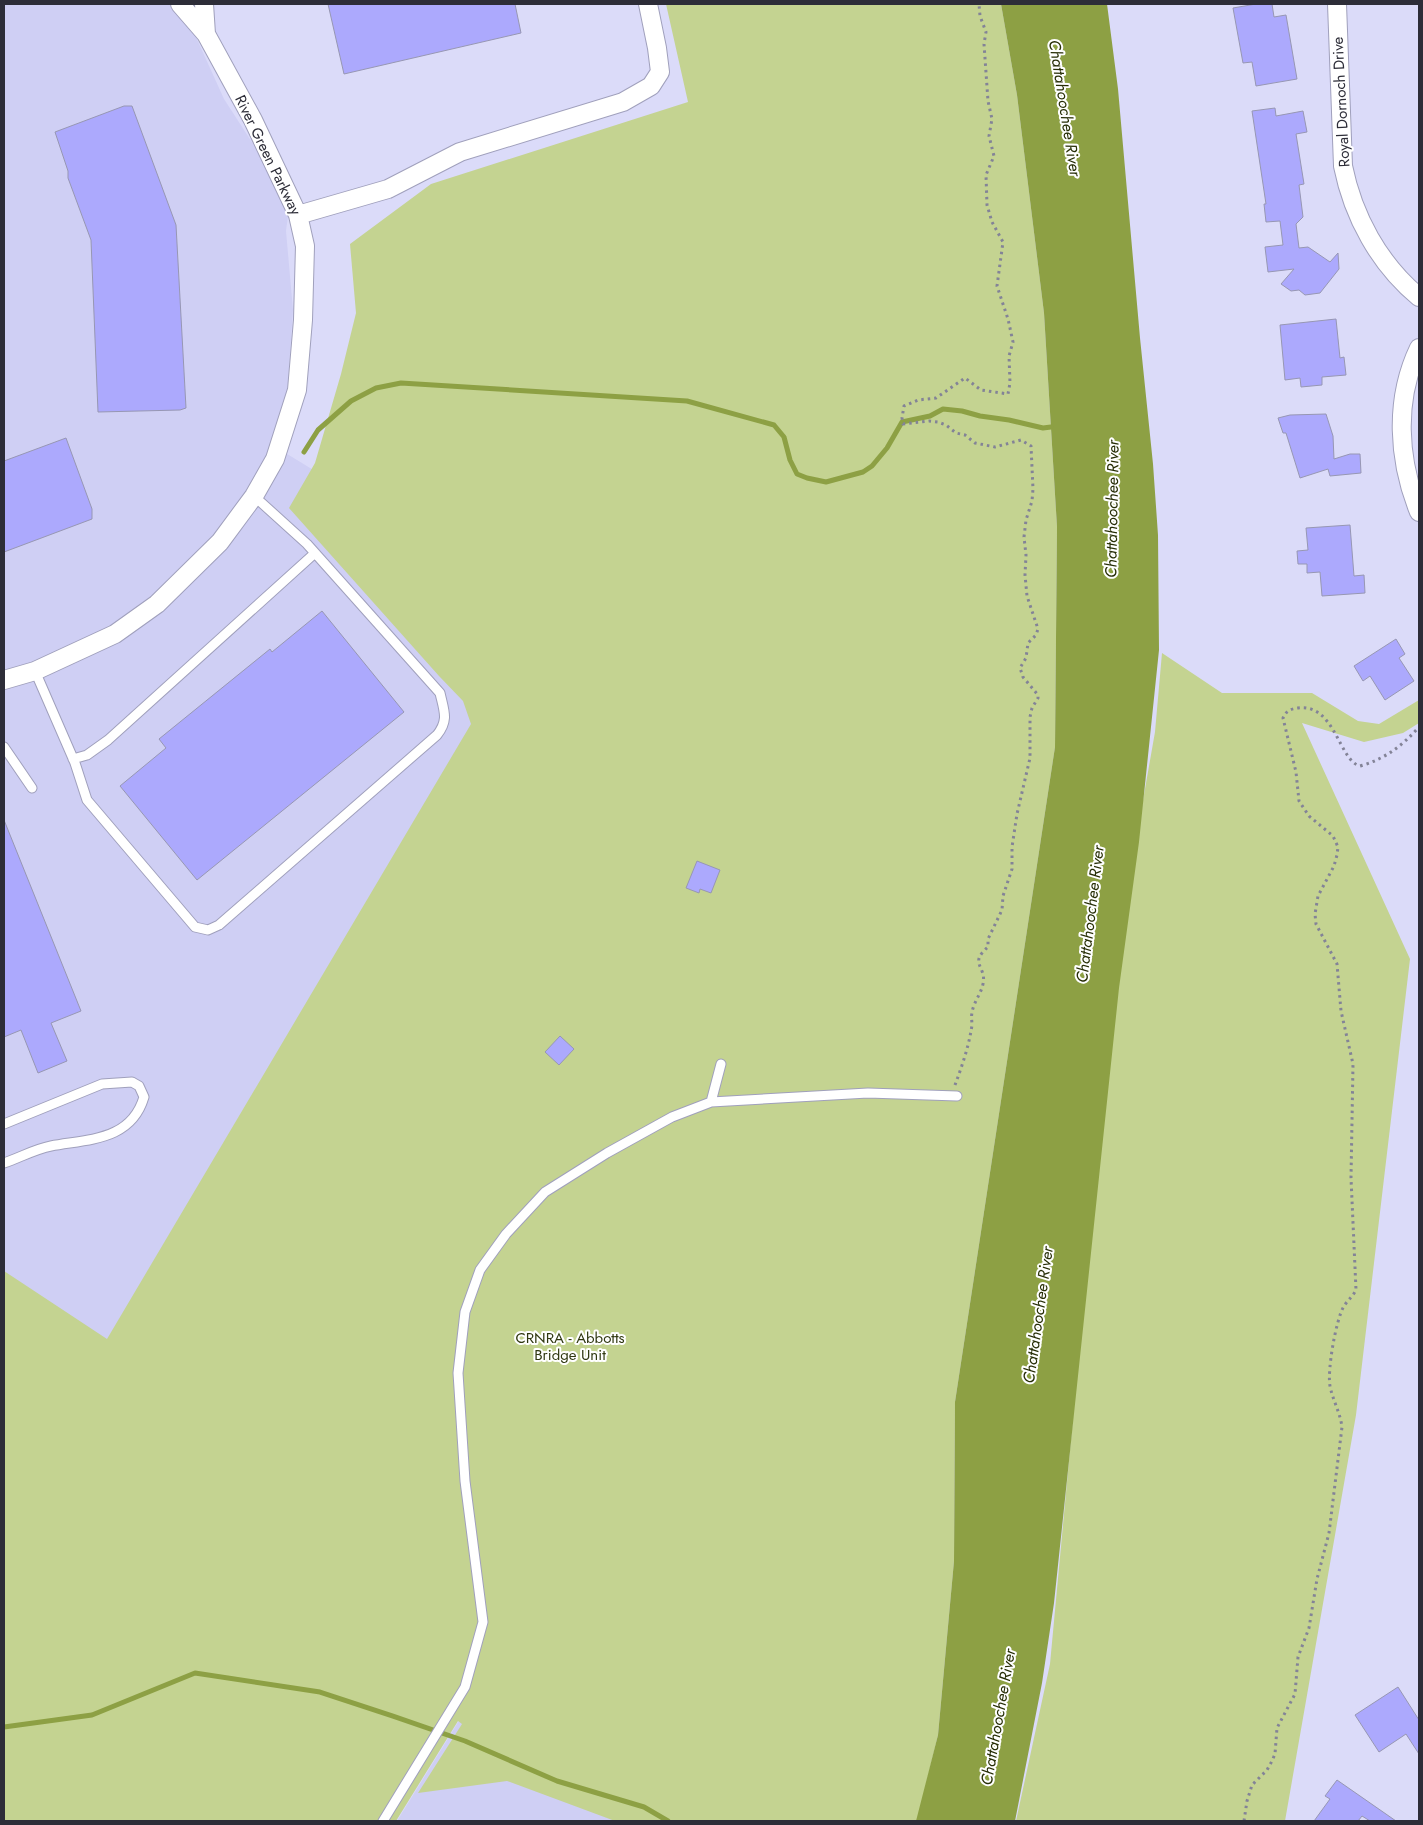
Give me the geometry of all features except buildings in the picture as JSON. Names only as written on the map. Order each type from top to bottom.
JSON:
[{"type":"street","name":"River Green Parkway","points":[[4,680],[35,671],[116,634],[157,604],[220,542],[254,496],[275,459],[297,390],[303,320],[305,246],[298,215],[253,120],[206,34],[180,4]]},
{"type":"street","name":"River Green Parkway","points":[[204,4],[206,34]]},
{"type":"street","points":[[298,215],[388,189],[460,152],[623,102],[651,86],[660,72],[658,48],[648,4]]},
{"type":"street","name":"Royal Dornoch Drive","points":[[1337,4],[1343,166],[1346,183],[1359,220],[1379,254],[1410,290],[1419,297]]},
{"type":"street","points":[[1419,348],[1403,400],[1402,446],[1412,495],[1419,512]]},
{"type":"lane","points":[[35,671],[73,759],[87,800],[195,927],[208,930],[219,925],[438,735],[444,726],[445,712],[440,693],[315,553],[254,496]]},
{"type":"lane","points":[[73,759],[87,755],[108,740],[315,553]]},
{"type":"lane","points":[[6,752],[32,788]]},
{"type":"lane","points":[[710,1102],[721,1064]]},
{"type":"lane","points":[[4,1124],[102,1084],[132,1082],[139,1086],[144,1097],[140,1108],[131,1121],[107,1136],[76,1143],[50,1146],[4,1163]]},
{"type":"lane","points":[[383,1821],[465,1687],[482,1622],[465,1481],[458,1373],[465,1312],[480,1270],[506,1234],[545,1192],[607,1153],[672,1117],[710,1102],[868,1093],[957,1096]]},
{"type":"path","points":[[935,1096],[954,1088],[965,1058],[972,1025],[972,1013],[983,985],[984,977],[978,964],[978,957],[988,947],[988,939],[1002,910],[1003,896],[1012,869],[1012,847],[1017,814],[1030,758],[1030,717],[1032,708],[1038,698],[1038,695],[1023,677],[1020,668],[1026,658],[1028,643],[1036,635],[1038,629],[1027,596],[1025,575],[1026,555],[1024,536],[1033,488],[1031,446],[1021,440],[995,447],[981,445],[938,422],[929,421],[908,424],[903,424],[902,422],[904,406],[918,400],[936,398],[965,378],[981,390],[1008,394],[1010,383],[1009,356],[1013,342],[1008,319],[997,286],[1003,242],[992,222],[987,205],[986,175],[994,156],[988,136],[992,119],[988,107],[984,44],[986,32],[980,16],[979,4]]},
{"type":"path","points":[[1244,1821],[1246,1801],[1252,1785],[1268,1770],[1275,1754],[1277,1728],[1296,1694],[1298,1657],[1309,1628],[1317,1580],[1330,1534],[1342,1427],[1341,1415],[1330,1387],[1330,1374],[1338,1322],[1345,1305],[1356,1290],[1351,1178],[1353,1064],[1341,1011],[1337,964],[1316,924],[1315,914],[1318,896],[1334,866],[1338,847],[1333,836],[1309,816],[1299,801],[1296,772],[1283,718],[1286,712],[1291,709],[1300,707],[1314,710],[1330,726],[1351,762],[1360,766],[1394,752],[1419,727]]},
{"type":"shaded area","points":[[4,4],[181,4],[224,99],[290,201],[286,231],[293,310],[288,383],[279,449],[549,614],[41,1470],[4,1448]]},
{"type":"shaded area","points":[[460,1719],[627,1821],[397,1821]]},
{"type":"green space","name":"CRNRA - Abbotts Bridge Unit","points":[[666,4],[1001,4],[1017,95],[1044,313],[1057,527],[1055,747],[955,1402],[954,1561],[938,1735],[917,1821],[615,1821],[507,1781],[418,1793],[462,1724],[458,1721],[396,1821],[4,1821],[4,1271],[107,1339],[471,724],[463,701],[289,508],[315,463],[341,374],[356,313],[350,244],[431,184],[688,102]]},
{"type":"green space","points":[[1162,653],[1222,693],[1312,693],[1358,721],[1379,724],[1419,700],[1419,723],[1403,733],[1364,742],[1302,723],[1410,959],[1356,1415],[1285,1821],[1016,1821],[1050,1664],[1073,1418],[1081,1153],[1155,732]]},
{"type":"water","name":"Chattahoochee River","points":[[1001,4],[1107,4],[1118,89],[1153,464],[1158,535],[1159,650],[1139,842],[1119,988],[1054,1603],[1042,1683],[1015,1821],[916,1821],[938,1735],[954,1561],[955,1402],[1055,747],[1057,527],[1044,313],[1017,95]]},
{"type":"waterway","points":[[304,452],[318,430],[351,401],[376,388],[401,383],[687,401],[774,425],[784,437],[790,460],[797,474],[826,482],[863,472],[872,466],[887,448],[902,422],[930,416],[943,409],[962,411],[1043,428],[1051,427]]},
{"type":"waterway","points":[[4,1727],[92,1715],[195,1673],[320,1692],[465,1741],[557,1781],[644,1807],[668,1821]]}]
